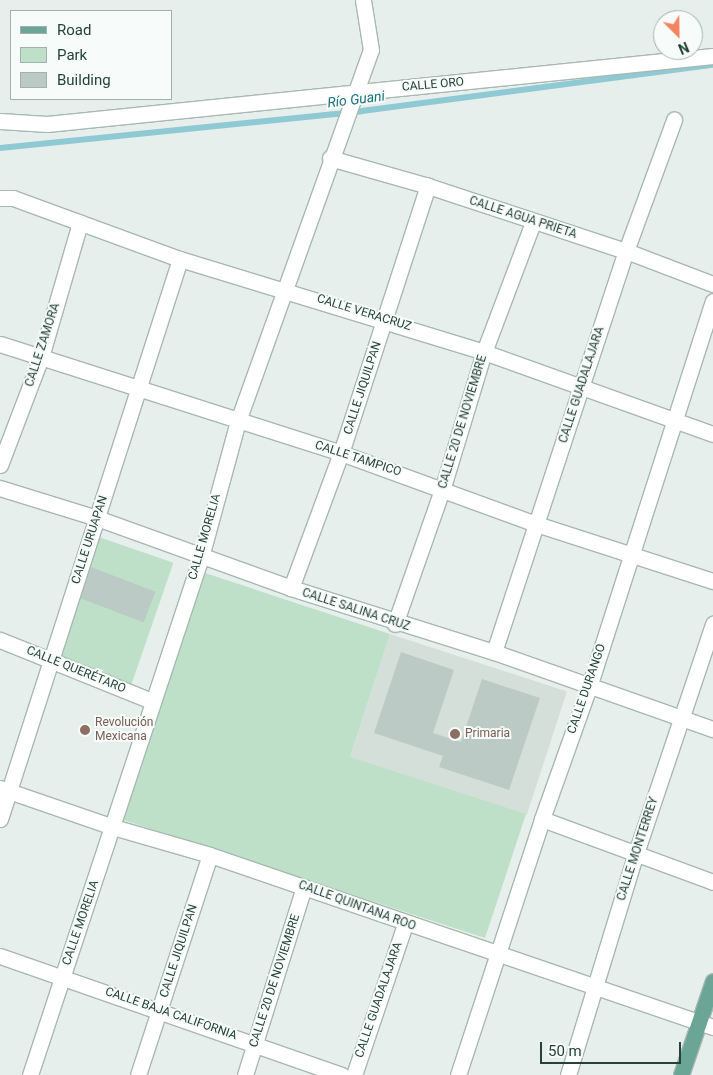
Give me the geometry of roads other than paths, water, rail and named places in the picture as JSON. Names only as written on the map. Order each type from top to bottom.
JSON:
[{"type":"main road","points":[[681,1075],[706,1025],[713,981]]},
{"type":"street","name":"CALLE MORELIA","points":[[30,1075],[201,557],[238,421],[286,290],[332,152],[371,50],[363,0]]},
{"type":"street","name":"CALLE ORO","points":[[2,122],[47,124],[353,98],[713,56]]},
{"type":"street","name":"CALLE GUADALAJARA","points":[[494,652],[626,251],[674,120]]},
{"type":"street","name":"CALLE AGUA PRIETA","points":[[332,152],[533,222],[626,251],[713,284]]},
{"type":"street","name":"CALLE JIQUILPAN","points":[[291,588],[341,453],[428,186]]},
{"type":"street","name":"CALLE VERACRUZ","points":[[7,198],[180,259],[386,319],[583,385],[713,434]]},
{"type":"street","name":"CALLE 20 DE NOVIEMBRE","points":[[396,624],[443,488],[484,352],[533,222]]},
{"type":"street","name":"CALLE ZAMORA","points":[[0,465],[41,358],[80,223]]},
{"type":"street","name":"CALLE URUAPAN","points":[[0,820],[5,789],[52,660],[180,259]]},
{"type":"street","name":"CALLE DURANGO","points":[[458,1075],[542,819],[589,687],[673,419],[713,301]]},
{"type":"street","name":"CALLE TAMPICO","points":[[0,344],[341,453],[443,488],[536,524],[713,581]]},
{"type":"street","name":"CALLE SALINA CRUZ","points":[[0,488],[97,518],[201,557],[396,624],[494,652],[681,720],[713,729]]},
{"type":"street","name":"CALLE MONTERREY","points":[[568,1075],[636,853],[713,624]]},
{"type":"street","name":"CALLE QUERÉTARO","points":[[0,640],[152,701]]},
{"type":"street","name":"CALLE QUINTANA ROO","points":[[5,789],[113,827],[210,855],[405,924],[594,985],[706,1025]]},
{"type":"street","points":[[542,819],[713,882]]},
{"type":"street","name":"CALLE JIQUILPAN","points":[[138,1075],[210,855]]},
{"type":"street","name":"CALLE 20 DE NOVIEMBRE","points":[[245,1075],[304,887]]},
{"type":"street","name":"CALLE GUADALAJARA","points":[[354,1075],[405,924]]},
{"type":"street","name":"CALLE BAJA CALIFORNIA","points":[[0,956],[160,1010],[342,1075]]},
{"type":"waterway","name":"Río Guani","points":[[0,148],[362,111],[713,65]]},
{"type":"place","name":"Revolución Mexicana","points":[[85,730]]},
{"type":"place","name":"Primaria","points":[[455,734]]}]
